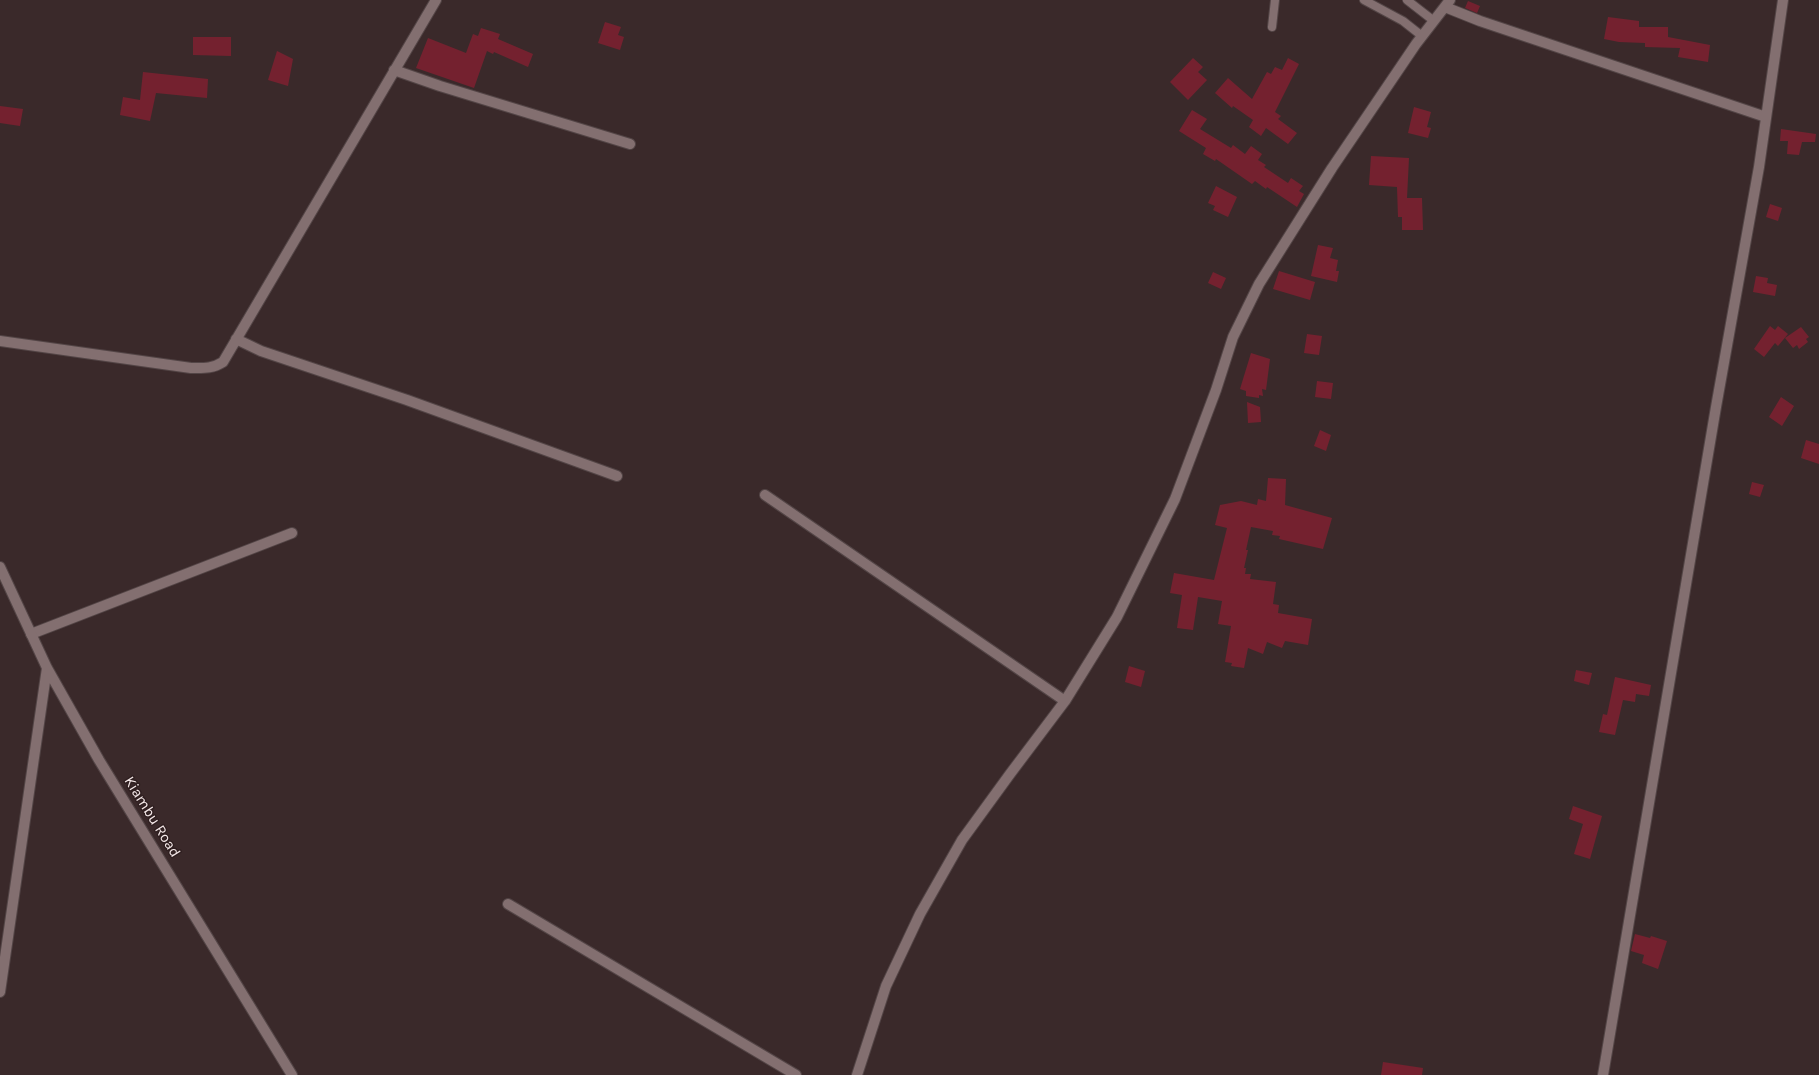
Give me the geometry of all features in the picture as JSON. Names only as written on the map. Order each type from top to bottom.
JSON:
[{"type":"street","points":[[0,341],[191,368],[215,367],[223,362],[436,0]]},
{"type":"street","points":[[1603,1075],[1716,407],[1759,166],[1783,0]]},
{"type":"street","points":[[857,1075],[886,986],[920,914],[962,840],[1065,701],[1117,617],[1175,499],[1216,390],[1233,338],[1259,284],[1332,168],[1422,36],[1447,4],[1480,21],[1766,117]]},
{"type":"street","points":[[394,70],[440,86],[630,144]]},
{"type":"street","points":[[236,339],[261,351],[407,400],[617,476]]},
{"type":"street","points":[[765,495],[1065,701]]},
{"type":"street","points":[[31,634],[292,533]]},
{"type":"street","name":"Kiambu Road","points":[[0,566],[47,668],[99,760],[292,1075]]},
{"type":"street","points":[[0,992],[47,668]]},
{"type":"street","points":[[508,904],[796,1075]]},
{"type":"lane","points":[[1272,27],[1275,0]]},
{"type":"lane","points":[[1364,0],[1403,21],[1422,36]]},
{"type":"lane","points":[[1407,0],[1434,21]]},
{"type":"building","points":[[1468,1],[1480,6],[1477,13],[1465,8]]},
{"type":"building","points":[[1608,17],[1639,21],[1639,27],[1668,27],[1668,37],[1710,45],[1708,62],[1678,57],[1680,48],[1645,47],[1645,43],[1619,42],[1604,39]]},
{"type":"building","points":[[605,22],[621,27],[618,35],[624,37],[620,50],[598,43]]},
{"type":"building","points":[[481,28],[500,34],[498,39],[533,54],[528,67],[494,52],[493,54],[487,51],[474,88],[416,68],[428,38],[466,53],[473,34],[478,36]]},
{"type":"building","points":[[193,37],[231,37],[231,56],[193,55]]},
{"type":"building","points":[[277,51],[293,59],[288,86],[268,80]]},
{"type":"building","points":[[1193,58],[1203,67],[1198,72],[1207,80],[1188,100],[1170,82]]},
{"type":"building","points":[[1288,58],[1299,64],[1275,112],[1281,116],[1278,119],[1297,133],[1288,144],[1266,128],[1261,136],[1249,127],[1253,120],[1233,106],[1232,108],[1215,93],[1228,78],[1252,99],[1267,72],[1271,74],[1275,67],[1282,70]]},
{"type":"building","points":[[143,72],[208,79],[207,98],[156,93],[150,121],[120,115],[123,97],[140,100]]},
{"type":"building","points":[[0,106],[23,109],[20,126],[0,123]]},
{"type":"building","points":[[1414,107],[1431,112],[1427,127],[1431,128],[1428,138],[1408,133]]},
{"type":"building","points":[[1192,110],[1207,119],[1200,129],[1231,148],[1233,145],[1245,154],[1251,146],[1262,154],[1258,160],[1266,165],[1264,167],[1288,183],[1291,178],[1303,186],[1299,191],[1304,194],[1297,207],[1267,187],[1266,189],[1255,181],[1252,184],[1216,159],[1215,161],[1203,154],[1206,148],[1179,131]]},
{"type":"building","points":[[1781,129],[1816,134],[1815,142],[1802,142],[1799,155],[1787,154],[1788,141],[1780,141]]},
{"type":"building","points":[[1371,156],[1409,158],[1407,198],[1422,198],[1423,230],[1402,230],[1402,217],[1398,217],[1397,187],[1369,185]]},
{"type":"building","points":[[1216,186],[1237,197],[1228,217],[1213,210],[1215,206],[1208,203]]},
{"type":"building","points":[[1770,204],[1782,208],[1778,221],[1766,217]]},
{"type":"building","points":[[1318,245],[1333,248],[1330,258],[1338,260],[1336,271],[1339,271],[1337,282],[1311,276]]},
{"type":"building","points":[[1279,271],[1315,282],[1310,300],[1273,289]]},
{"type":"building","points":[[1213,272],[1226,278],[1221,289],[1208,283]]},
{"type":"building","points":[[1756,276],[1768,278],[1767,283],[1777,285],[1775,296],[1753,292]]},
{"type":"building","points":[[1770,326],[1775,330],[1778,326],[1788,334],[1778,346],[1775,343],[1764,357],[1754,349]]},
{"type":"building","points":[[1801,327],[1809,337],[1806,339],[1808,342],[1799,349],[1797,345],[1793,348],[1785,338]]},
{"type":"building","points":[[1307,334],[1322,336],[1319,355],[1304,353]]},
{"type":"building","points":[[1251,353],[1270,359],[1266,390],[1262,389],[1263,396],[1259,395],[1259,398],[1246,396],[1246,391],[1240,389]]},
{"type":"building","points":[[1317,381],[1333,383],[1331,399],[1315,397]]},
{"type":"building","points":[[1781,397],[1794,406],[1782,426],[1769,417]]},
{"type":"building","points":[[1247,402],[1260,407],[1261,422],[1248,423]]},
{"type":"building","points":[[1320,430],[1331,435],[1326,451],[1314,446]]},
{"type":"building","points":[[1806,440],[1819,444],[1819,464],[1801,458]]},
{"type":"building","points":[[1268,478],[1286,479],[1285,505],[1332,518],[1323,549],[1279,539],[1280,536],[1272,535],[1273,531],[1251,527],[1246,550],[1248,550],[1244,568],[1246,568],[1245,574],[1251,574],[1250,579],[1276,582],[1273,604],[1279,605],[1278,613],[1312,619],[1308,645],[1285,641],[1282,648],[1267,642],[1263,654],[1248,648],[1244,668],[1231,666],[1232,663],[1225,662],[1231,626],[1218,624],[1222,601],[1198,597],[1193,630],[1177,628],[1182,595],[1170,593],[1174,573],[1214,580],[1227,528],[1215,525],[1220,505],[1241,501],[1257,505],[1258,499],[1266,501]]},
{"type":"building","points":[[1752,482],[1764,485],[1760,497],[1749,494]]},
{"type":"building","points":[[1129,666],[1145,671],[1141,687],[1125,682]]},
{"type":"building","points":[[1576,670],[1592,673],[1589,685],[1574,681]]},
{"type":"building","points":[[1615,677],[1651,685],[1649,696],[1636,694],[1635,702],[1623,700],[1615,735],[1599,732],[1603,714],[1607,715]]},
{"type":"building","points":[[1573,806],[1602,816],[1590,859],[1574,854],[1583,824],[1569,819]]},
{"type":"building","points":[[1635,934],[1650,938],[1651,936],[1667,941],[1658,969],[1642,963],[1644,955],[1631,951]]},
{"type":"building","points":[[1383,1062],[1423,1068],[1422,1075],[1381,1075]]}]
